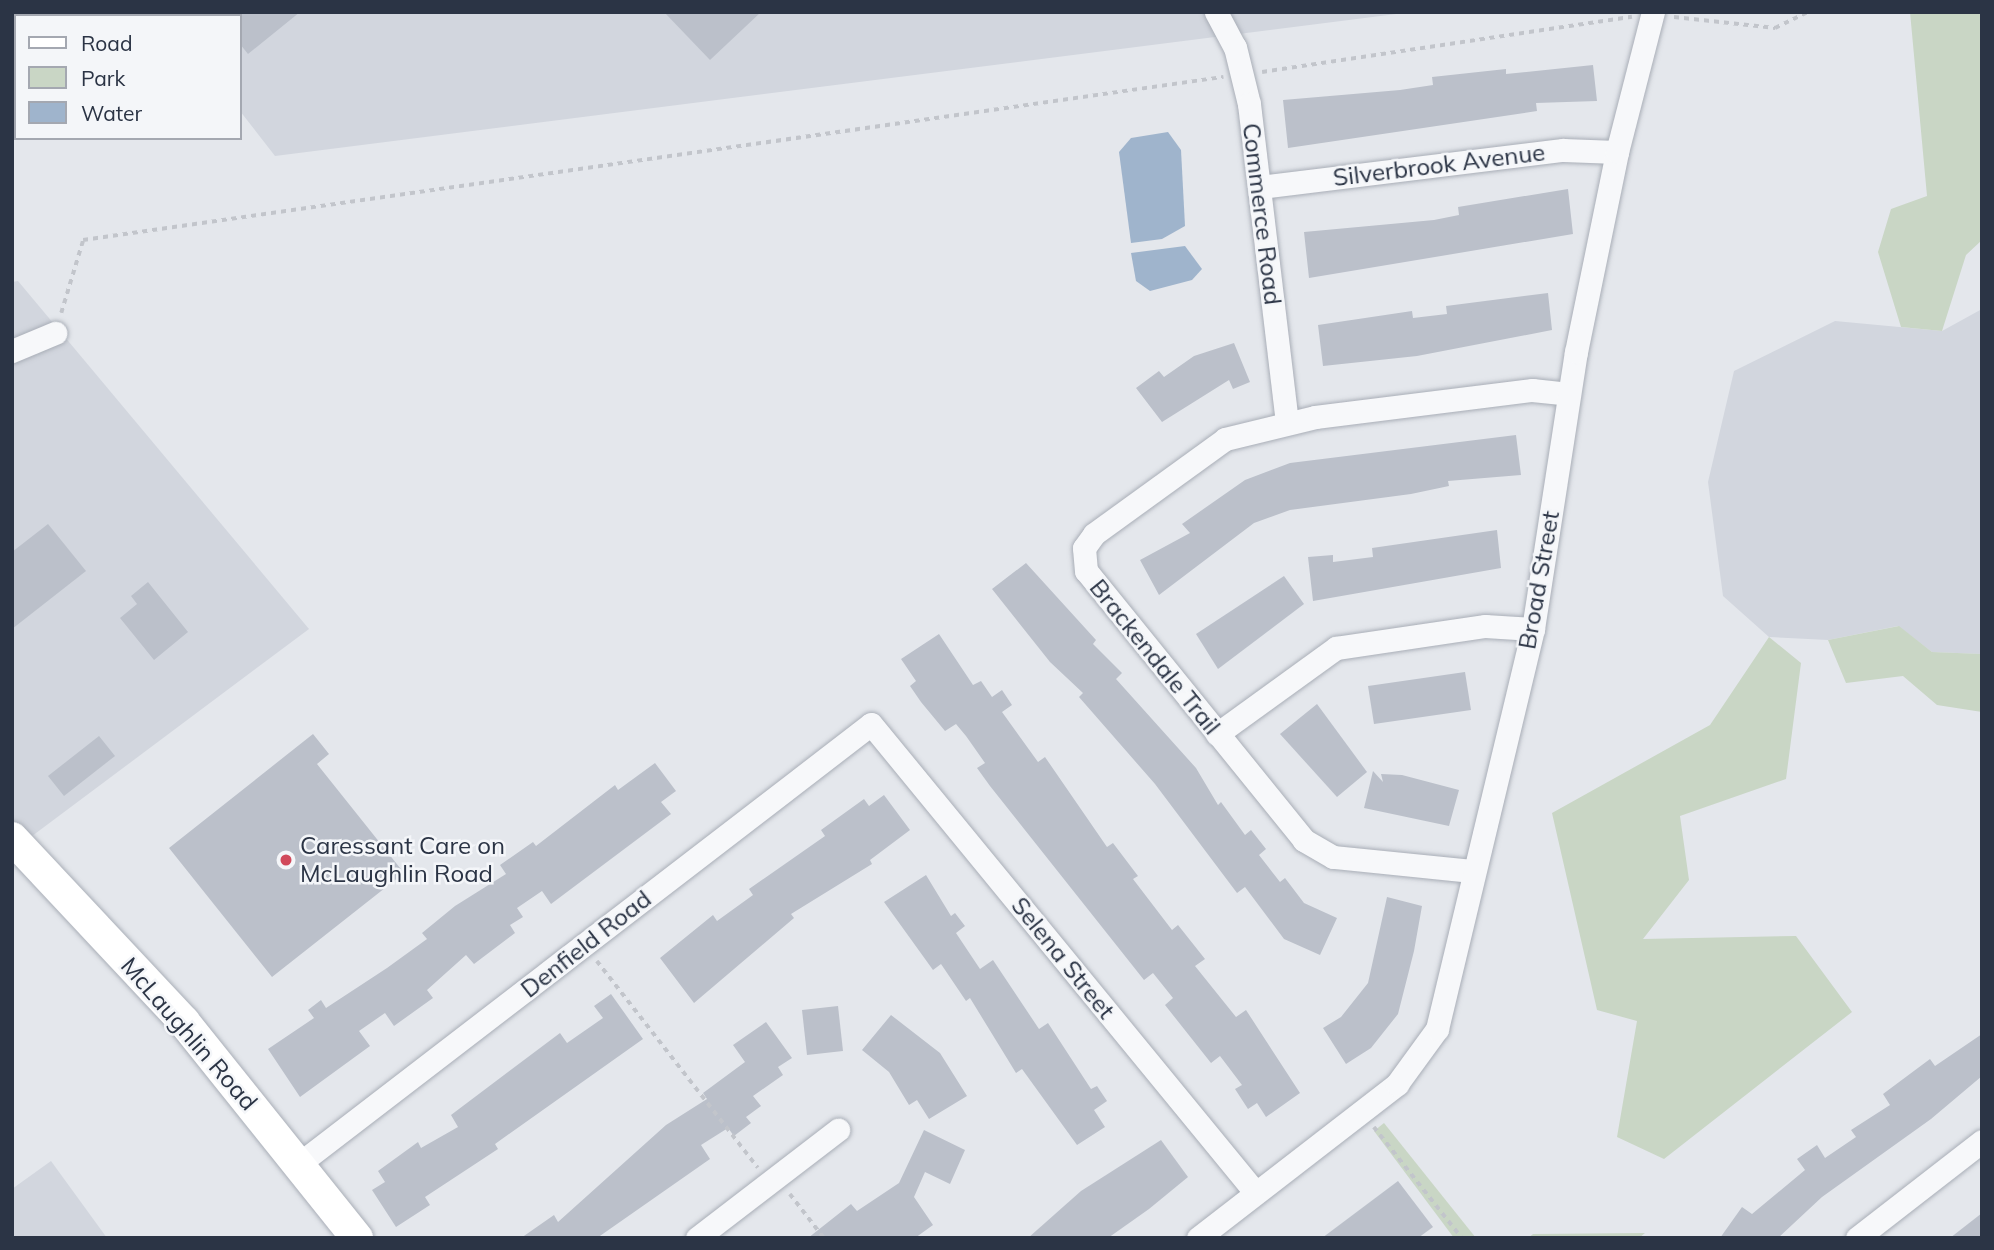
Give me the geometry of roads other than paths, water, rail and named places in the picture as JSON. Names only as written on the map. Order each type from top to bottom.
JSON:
[{"type":"street","name":"Commerce Road","points":[[1216,12],[1243,74],[1260,187],[1287,421]]},
{"type":"street","name":"Broad Street","points":[[1198,1238],[1355,1113],[1397,1084],[1437,1029],[1457,961],[1472,871],[1533,629],[1569,394],[1618,152],[1653,13]]},
{"type":"street","name":"Silverbrook Avenue","points":[[1260,187],[1563,150],[1618,152]]},
{"type":"street","points":[[12,351],[55,333]]},
{"type":"street","name":"Brackendale Trail","points":[[1472,871],[1333,857],[1304,841],[1086,572],[1084,548],[1094,534],[1224,439],[1287,421],[1532,390],[1569,394]]},
{"type":"street","points":[[1217,734],[1336,648],[1485,626],[1533,629]]},
{"type":"street","name":"Denfield Road","points":[[300,1163],[871,724]]},
{"type":"street","name":"Selena Street","points":[[871,724],[1255,1192]]},
{"type":"street","name":"McLaughlin Road","points":[[12,838],[184,1022],[300,1163],[357,1238]]},
{"type":"street","points":[[697,1238],[838,1130]]},
{"type":"street","points":[[1857,1238],[1982,1141]]},
{"type":"water","points":[[1168,132],[1181,150],[1185,226],[1162,239],[1131,243],[1119,152],[1131,138]]},
{"type":"water","points":[[1185,246],[1202,269],[1192,280],[1150,291],[1136,281],[1131,253]]},
{"type":"place","name":"Caressant Care on McLaughlin Road","points":[[286,860]]}]
